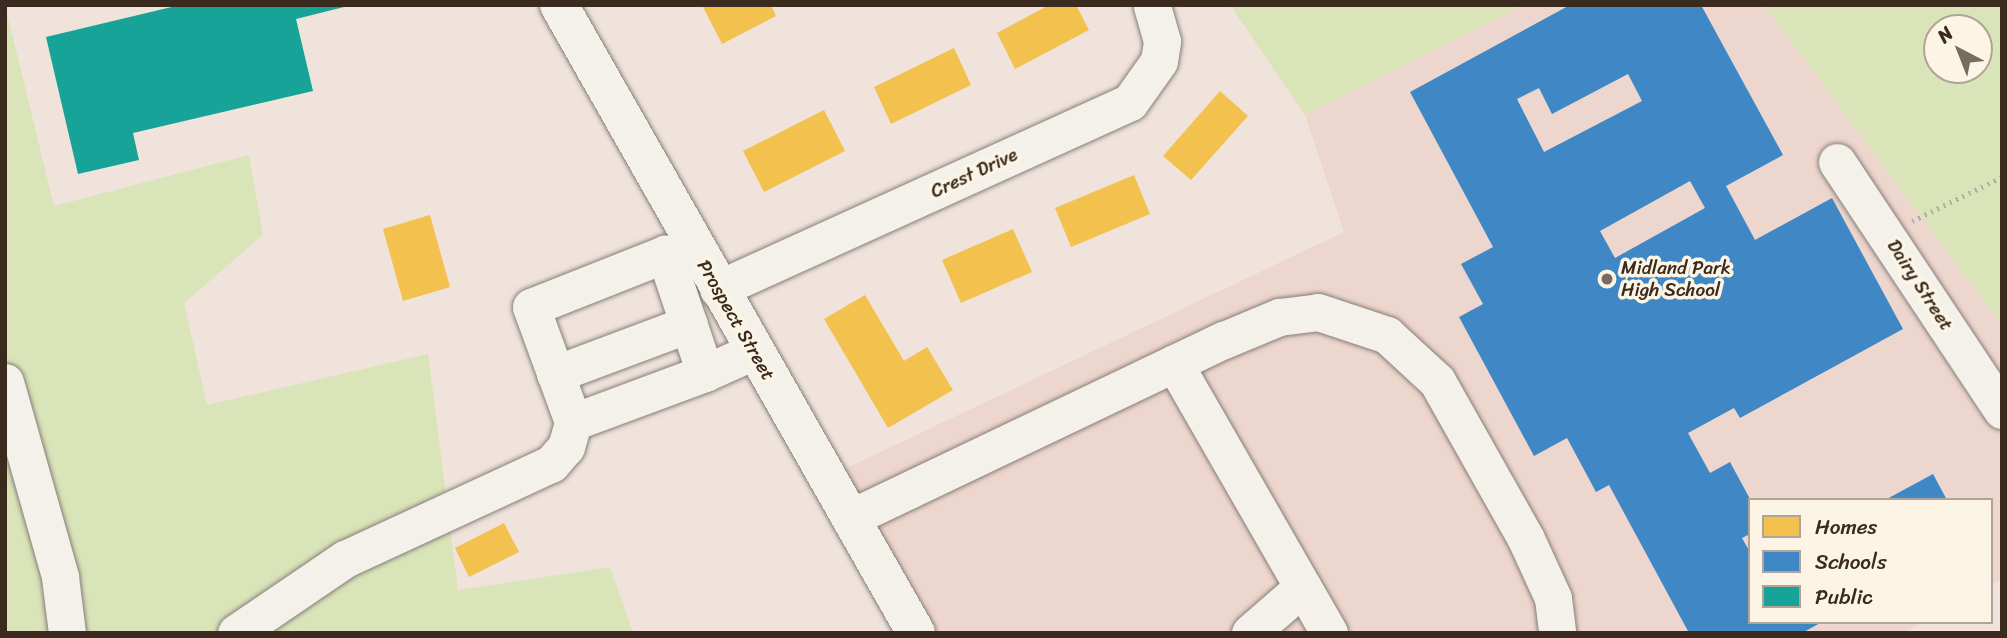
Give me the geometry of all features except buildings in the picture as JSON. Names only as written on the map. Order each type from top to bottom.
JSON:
[{"type":"main road","name":"Prospect Street","points":[[559,5],[678,248],[718,289],[916,633]]},
{"type":"street","name":"Crest Drive","points":[[718,289],[1130,102],[1159,61],[1162,41],[1152,5]]},
{"type":"street","name":"Dairy Street","points":[[1837,162],[2002,410]]},
{"type":"street","points":[[236,633],[345,559],[551,464],[566,447],[573,422],[531,307],[678,248],[689,324],[705,373]]},
{"type":"street","points":[[850,518],[1174,363],[1279,317],[1318,312],[1387,335],[1437,381],[1486,463],[1553,598],[1557,633]]},
{"type":"street","points":[[555,374],[689,324]]},
{"type":"street","points":[[573,422],[705,373],[754,351]]},
{"type":"street","points":[[1174,363],[1329,633]]},
{"type":"street","points":[[5,382],[60,577],[67,633]]},
{"type":"street","points":[[1250,633],[1303,587]]},
{"type":"path","points":[[1886,233],[2002,177]]},
{"type":"shaded area","name":"Midland Park High School","points":[[1524,5],[1764,5],[2002,325],[2002,579],[1993,583],[1993,498],[1748,498],[1748,624],[1920,624],[1904,633],[916,633],[832,475],[1344,232],[1305,115]]},
{"type":"green space","points":[[5,5],[54,206],[249,155],[263,235],[184,303],[207,405],[428,354],[458,590],[610,567],[633,633],[5,633]]},
{"type":"green space","points":[[1230,5],[1524,5],[1305,115]]},
{"type":"green space","points":[[1764,5],[2002,5],[2002,325]]},
{"type":"place","name":"Midland Park High School","points":[[1607,279]]}]
